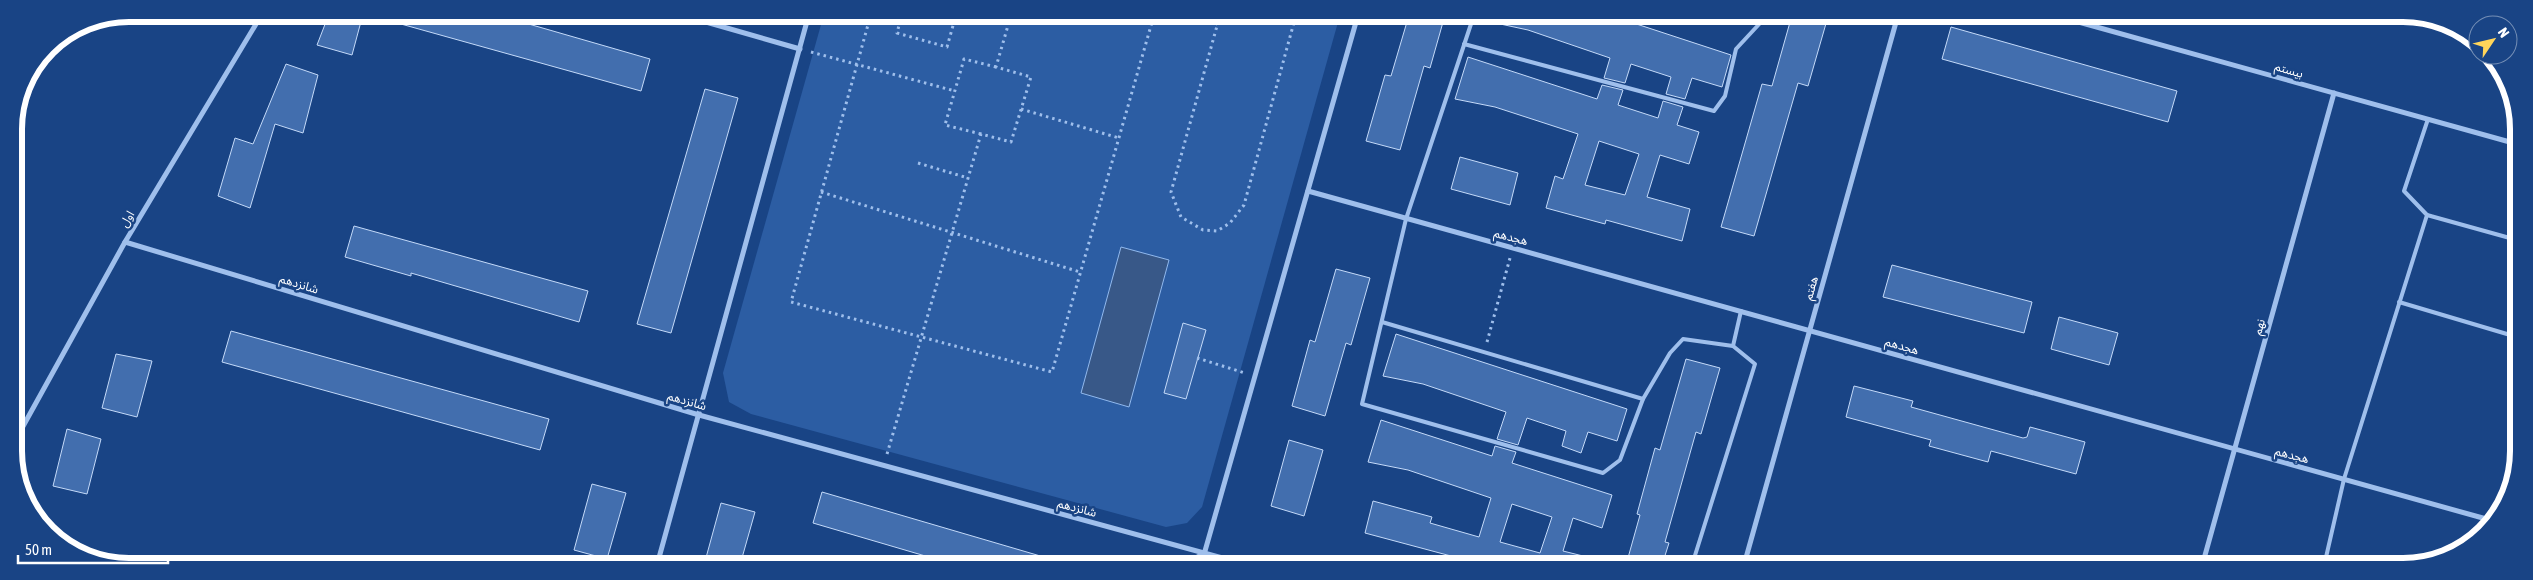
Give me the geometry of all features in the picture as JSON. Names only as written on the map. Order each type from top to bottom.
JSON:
[{"type":"street","points":[[1203,558],[1356,22]]},
{"type":"street","name":"هفتم","points":[[1746,557],[1896,22]]},
{"type":"street","name":"بیستم","points":[[2079,22],[2510,142]]},
{"type":"street","name":"اول","points":[[22,428],[125,242],[257,23]]},
{"type":"street","points":[[708,23],[800,49]]},
{"type":"street","points":[[659,558],[807,23]]},
{"type":"street","name":"نهم","points":[[2205,557],[2334,93]]},
{"type":"street","name":"هجدهم","points":[[1308,191],[2486,519]]},
{"type":"street","name":"شانزدهم","points":[[125,242],[699,415],[1218,558]]},
{"type":"lane","points":[[1471,22],[1406,219],[1362,404],[1603,473],[1620,460],[1643,399],[1670,353],[1683,339],[1732,346],[1755,364],[1694,557]]},
{"type":"lane","points":[[1464,44],[1714,111],[1725,96],[1736,49],[1761,22]]},
{"type":"lane","points":[[2428,119],[2404,191],[2427,215],[2510,238]]},
{"type":"lane","points":[[2326,557],[2344,480],[2427,215]]},
{"type":"lane","points":[[2399,302],[2510,335]]},
{"type":"lane","points":[[1732,346],[1741,311]]},
{"type":"lane","points":[[1382,322],[1643,399]]},
{"type":"lane","points":[[1197,558],[1204,554]]},
{"type":"path","points":[[1212,23],[1217,24],[1171,192],[1181,217],[1203,230],[1217,231],[1230,223],[1244,205],[1294,22]]},
{"type":"path","points":[[869,23],[791,302],[1052,372],[1152,23]]},
{"type":"path","points":[[900,23],[897,33],[948,47],[954,23]]},
{"type":"path","points":[[996,67],[1009,23]]},
{"type":"path","points":[[800,49],[955,91]]},
{"type":"path","points":[[964,59],[996,67],[1031,78],[1011,142],[945,125],[964,59]]},
{"type":"path","points":[[1021,109],[1119,138]]},
{"type":"path","points":[[883,465],[981,134]]},
{"type":"path","points":[[918,164],[968,178]]},
{"type":"path","points":[[822,192],[1080,272]]},
{"type":"path","points":[[1484,352],[1513,248]]},
{"type":"path","points":[[1198,358],[1255,376]]},
{"type":"shaded area","points":[[1338,22],[1202,507],[1187,523],[1166,527],[751,414],[729,402],[723,373],[822,23]]},
{"type":"shaded area","points":[[1121,247],[1169,260],[1129,407],[1081,393]]},
{"type":"building","points":[[1407,22],[1443,22],[1430,68],[1424,66],[1400,150],[1366,141],[1385,75],[1391,76]]},
{"type":"building","points":[[1493,22],[1631,22],[1731,55],[1722,87],[1692,78],[1685,99],[1666,94],[1671,77],[1631,64],[1625,83],[1604,78],[1610,58],[1528,30]]},
{"type":"building","points":[[1790,22],[1826,22],[1808,86],[1798,83],[1754,236],[1721,227],[1762,84],[1772,86]]},
{"type":"building","points":[[326,23],[361,23],[352,55],[317,45]]},
{"type":"building","points":[[397,23],[525,23],[650,59],[641,91]]},
{"type":"building","points":[[1951,27],[2177,91],[2168,122],[1942,59]]},
{"type":"building","points":[[1468,57],[1597,99],[1602,85],[1623,90],[1618,105],[1658,118],[1663,101],[1683,107],[1677,125],[1699,132],[1689,164],[1660,155],[1647,197],[1690,209],[1682,241],[1606,220],[1605,224],[1546,208],[1555,176],[1563,179],[1578,134],[1495,107],[1455,99]],"holes":[[[1599,141],[1639,154],[1625,195],[1585,185]]]},
{"type":"building","points":[[286,64],[318,75],[303,133],[275,124],[250,208],[218,196],[235,138],[253,144]]},
{"type":"building","points":[[705,89],[738,98],[671,333],[637,324]]},
{"type":"building","points":[[1460,157],[1518,173],[1510,205],[1451,189]]},
{"type":"building","points":[[354,226],[588,291],[579,322],[411,273],[411,276],[345,257]]},
{"type":"building","points":[[1892,265],[2032,302],[2024,333],[1883,297]]},
{"type":"building","points":[[1336,269],[1370,278],[1351,345],[1346,343],[1325,416],[1292,406],[1310,340],[1315,342]]},
{"type":"building","points":[[2059,317],[2118,333],[2109,365],[2051,349]]},
{"type":"building","points":[[1183,323],[1206,330],[1186,399],[1164,393]]},
{"type":"building","points":[[231,331],[549,419],[540,450],[222,362]]},
{"type":"building","points":[[1396,334],[1627,409],[1617,441],[1588,432],[1581,453],[1562,446],[1566,431],[1527,418],[1518,445],[1497,439],[1506,412],[1423,384],[1383,376]]},
{"type":"building","points":[[116,354],[152,361],[137,417],[102,408]]},
{"type":"building","points":[[1686,359],[1720,368],[1701,434],[1696,432],[1665,542],[1669,543],[1664,557],[1628,557],[1640,515],[1637,514],[1655,448],[1660,450]]},
{"type":"building","points":[[1854,386],[1913,401],[1911,407],[2023,438],[2027,437],[2030,427],[2085,442],[2076,474],[1991,451],[1988,462],[1929,446],[1931,440],[1846,417]]},
{"type":"building","points":[[1381,420],[1492,456],[1495,446],[1516,452],[1512,463],[1612,495],[1602,528],[1573,518],[1563,551],[1588,557],[1451,557],[1365,533],[1373,501],[1432,517],[1430,523],[1479,537],[1491,498],[1408,470],[1368,462]],"holes":[[[1512,504],[1552,517],[1540,553],[1500,542]]]},
{"type":"building","points":[[67,429],[101,439],[87,494],[53,486]]},
{"type":"building","points":[[1289,440],[1323,450],[1304,516],[1271,506]]},
{"type":"building","points":[[592,484],[626,493],[607,558],[574,550]]},
{"type":"building","points":[[822,492],[1046,558],[931,558],[813,523]]},
{"type":"building","points":[[721,503],[755,512],[742,558],[706,558]]}]
